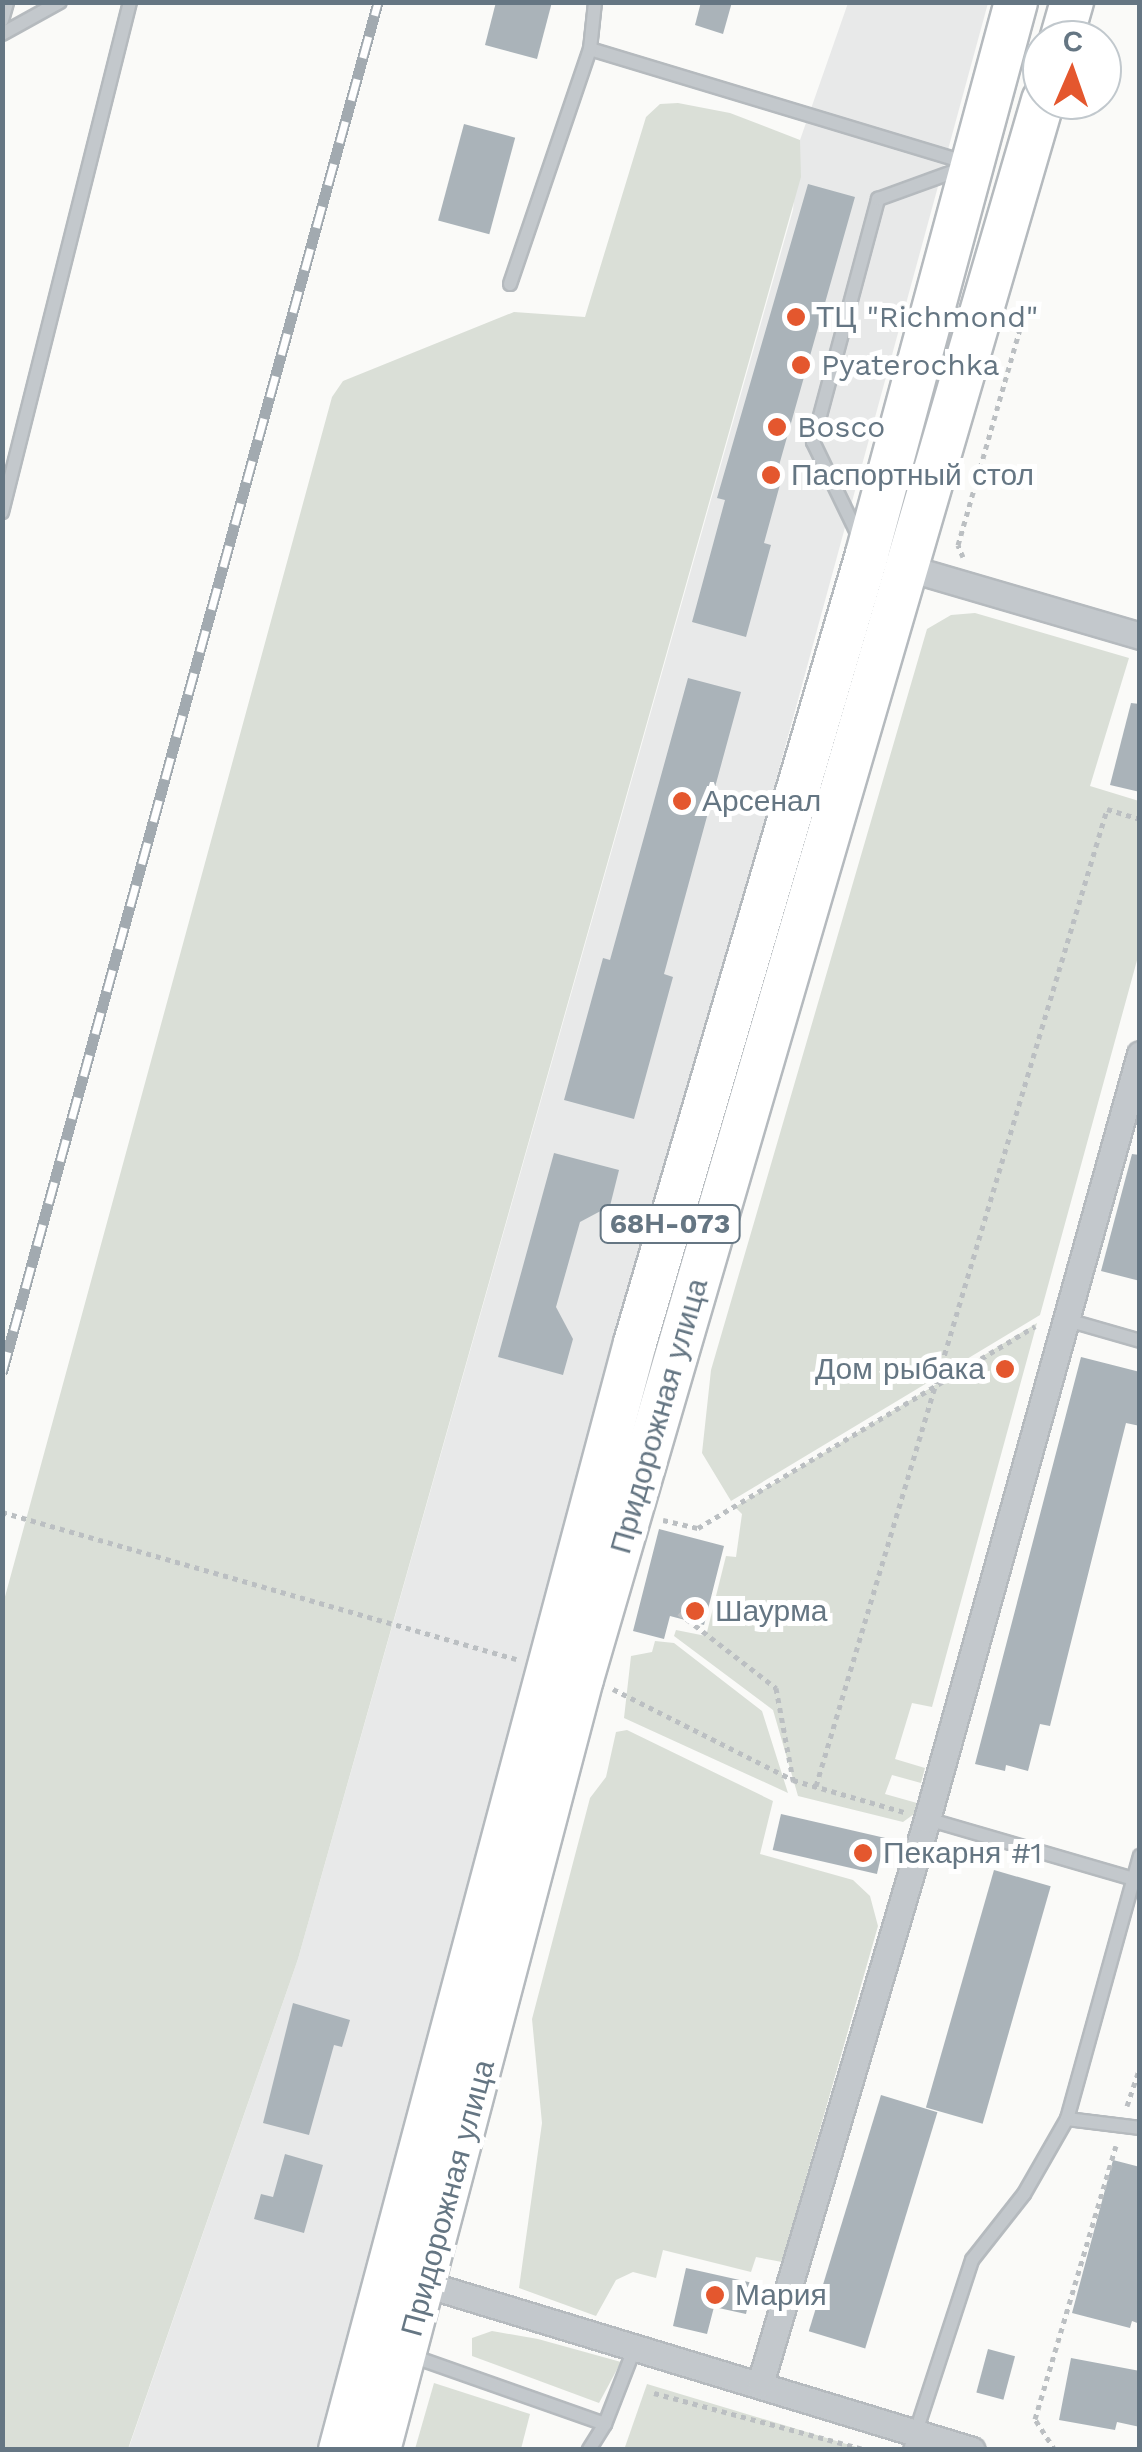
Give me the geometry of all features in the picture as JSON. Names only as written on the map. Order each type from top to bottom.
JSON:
[{"type":"main road","name":"68Н-073","points":[[340,2450],[384,2272],[634,1343],[867,554],[1016,2]]},
{"type":"main road","name":"Придорожная улица","points":[[379,2450],[426,2284],[578,1695],[1037,120]]},
{"type":"street","points":[[908,568],[1140,636]]},
{"type":"street","points":[[760,2384],[927,1819],[1140,1054]]},
{"type":"street","points":[[384,2272],[760,2384],[913,2441],[961,2448]]},
{"type":"lane","points":[[2,20],[8,2]]},
{"type":"lane","points":[[2,34],[60,2]]},
{"type":"lane","points":[[2,512],[130,2]]},
{"type":"lane","points":[[510,284],[590,49],[594,2]]},
{"type":"lane","points":[[590,49],[972,164]]},
{"type":"lane","points":[[867,554],[813,442],[878,199],[972,164]]},
{"type":"lane","points":[[1067,1320],[1140,1340]]},
{"type":"lane","points":[[927,1819],[1136,1880]]},
{"type":"lane","points":[[913,2441],[972,2260],[1024,2194],[1067,2119],[1140,1856]]},
{"type":"lane","points":[[1067,2119],[1140,2128]]},
{"type":"lane","points":[[589,2450],[606,2424],[636,2346]]},
{"type":"lane","points":[[406,2354],[606,2424]]},
{"type":"path","points":[[965,563],[958,545],[1024,312],[984,302]]},
{"type":"path","points":[[816,1786],[930,1389],[1107,809],[1140,820]]},
{"type":"path","points":[[698,1528],[1044,1320],[1067,1320]]},
{"type":"path","points":[[2,1512],[514,1658]]},
{"type":"path","points":[[679,1613],[776,1688],[793,1780]]},
{"type":"path","points":[[614,1689],[793,1780],[927,1819]]},
{"type":"path","points":[[1054,2450],[1036,2420],[1140,2066]]},
{"type":"path","points":[[654,2394],[867,2450]]},
{"type":"shaded area","points":[[848,3],[988,3],[321,2449],[128,2450],[298,1959],[793,210],[800,140]]},
{"type":"shaded area","points":[[678,103],[730,113],[800,140],[801,177],[298,1959],[128,2449],[3,2449],[3,1604],[332,397],[343,381],[514,312],[585,317],[646,117],[660,104]]},
{"type":"shaded area","points":[[975,613],[1129,658],[1090,786],[1139,801],[1139,953],[1040,1315],[731,1501],[702,1453],[711,1370],[927,629],[951,615]]},
{"type":"shaded area","points":[[1037,1323],[932,1707],[912,1703],[895,1759],[925,1768],[921,1783],[892,1775],[885,1794],[917,1803],[914,1814],[903,1822],[798,1796],[773,1710],[674,1636],[676,1630],[706,1636],[726,1556],[736,1557],[742,1514],[735,1507]]},
{"type":"shaded area","points":[[655,1641],[674,1643],[762,1711],[788,1793],[624,1718],[631,1656],[652,1652]]},
{"type":"shaded area","points":[[627,1730],[773,1801],[760,1854],[853,1880],[870,1896],[878,1926],[782,2262],[756,2257],[751,2272],[663,2250],[656,2278],[633,2272],[616,2280],[596,2316],[519,2288],[542,2123],[532,2019],[590,1798],[606,1777],[616,1732]]},
{"type":"shaded area","points":[[492,2331],[621,2362],[599,2403],[472,2356],[472,2338]]},
{"type":"shaded area","points":[[434,2383],[530,2414],[521,2449],[415,2449]]},
{"type":"shaded area","points":[[647,2384],[863,2449],[625,2447]]},
{"type":"building","points":[[496,2],[552,2],[537,59],[485,45]]},
{"type":"building","points":[[701,2],[732,2],[723,34],[695,25]]},
{"type":"building","points":[[464,124],[515,138],[489,234],[438,221]]},
{"type":"building","points":[[808,184],[855,197],[778,469],[784,470],[764,543],[771,545],[746,637],[692,622],[725,500],[717,498]]},
{"type":"building","points":[[688,678],[741,692],[664,974],[673,977],[634,1119],[564,1100],[603,958],[610,960]]},
{"type":"building","points":[[1131,703],[1140,704],[1140,792],[1110,785]]},
{"type":"building","points":[[554,1153],[619,1170],[610,1206],[580,1222],[556,1307],[573,1339],[563,1375],[498,1357]]},
{"type":"building","points":[[1132,1154],[1140,1155],[1140,1281],[1101,1271]]},
{"type":"building","points":[[1081,1357],[1140,1372],[1140,1426],[1126,1423],[1050,1726],[1040,1724],[1028,1771],[1006,1765],[1005,1771],[975,1764]]},
{"type":"building","points":[[659,1529],[724,1546],[704,1625],[670,1616],[664,1639],[633,1631]]},
{"type":"building","points":[[781,1814],[885,1838],[877,1874],[773,1850]]},
{"type":"building","points":[[994,1870],[1051,1886],[983,2124],[926,2107]]},
{"type":"building","points":[[293,2003],[350,2020],[342,2047],[334,2045],[309,2135],[263,2123]]},
{"type":"building","points":[[881,2095],[937,2112],[865,2348],[809,2331]]},
{"type":"building","points":[[285,2154],[323,2165],[304,2233],[254,2219],[261,2194],[273,2197]]},
{"type":"building","points":[[1113,2160],[1140,2167],[1140,2324],[1132,2321],[1130,2328],[1072,2313]]},
{"type":"building","name":"Мария","points":[[686,2268],[753,2283],[746,2314],[714,2307],[707,2334],[673,2326]]},
{"type":"building","points":[[988,2349],[1015,2356],[1003,2400],[976,2392]]},
{"type":"building","points":[[1071,2358],[1140,2371],[1140,2427],[1117,2422],[1115,2430],[1059,2420]]},
{"type":"railway","points":[[2,1373],[378,2]]},
{"type":"place","name":"ТЦ \"Richmond\"","points":[[796,317]]},
{"type":"place","name":"Pyaterochka","points":[[801,365]]},
{"type":"place","name":"Bosco","points":[[777,427]]},
{"type":"place","name":"Паспортный стол","points":[[771,475]]},
{"type":"place","name":"Арсенал","points":[[682,801]]},
{"type":"place","name":"Дом рыбака","points":[[1005,1369]]},
{"type":"place","name":"Шаурма","points":[[695,1611]]},
{"type":"place","name":"Пекарня #1","points":[[863,1853]]},
{"type":"place","name":"Мария","points":[[715,2295]]}]
